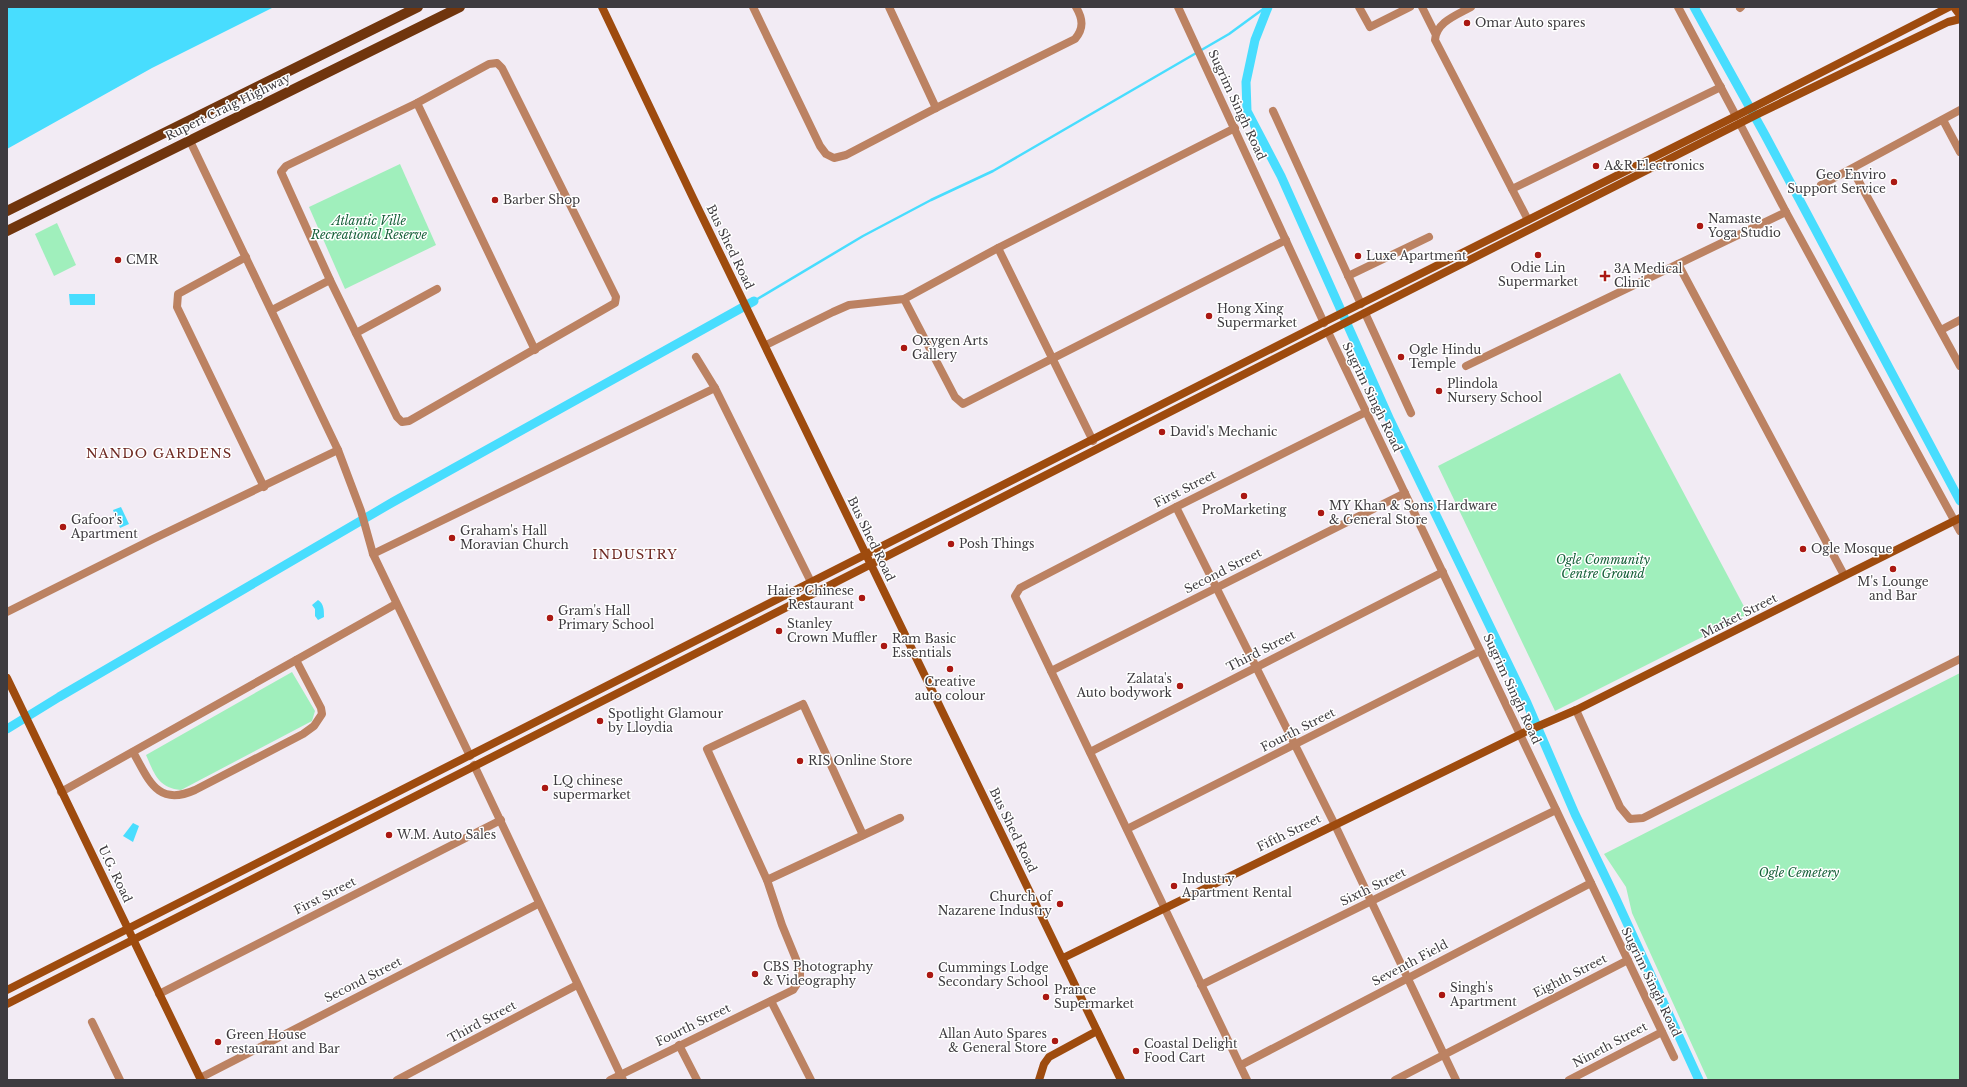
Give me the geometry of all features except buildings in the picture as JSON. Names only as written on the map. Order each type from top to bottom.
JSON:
[{"type":"main road","name":"Rupert Craig Highway","points":[[7,211],[418,7]]},
{"type":"main road","name":"Rupert Craig Highway","points":[[7,231],[460,7]]},
{"type":"main road","name":"Bus Shed Road","points":[[602,7],[752,320],[766,345],[865,556],[1063,958],[1121,1080]]},
{"type":"main road","points":[[1756,111],[1949,7]]},
{"type":"main road","points":[[1954,7],[1960,15]]},
{"type":"main road","points":[[7,1004],[134,941],[474,765],[1364,314],[1742,118],[1948,22],[1960,19]]},
{"type":"main road","points":[[7,990],[1325,322],[1528,220],[1742,118]]},
{"type":"main road","name":"Market Street","points":[[1523,732],[1576,710],[1958,519]]},
{"type":"main road","name":"U.G. Road","points":[[7,678],[200,1079]]},
{"type":"main road","name":"Fifth Street","points":[[1063,958],[1523,732]]},
{"type":"main road","points":[[1039,1080],[1044,1064],[1049,1057],[1097,1031]]},
{"type":"street","points":[[753,7],[820,146],[830,157],[834,158],[846,155],[936,108],[1075,39],[1082,27],[1082,21],[1076,7]]},
{"type":"street","points":[[889,7],[936,108]]},
{"type":"street","name":"Sugrim Singh Road","points":[[1178,7],[1325,322]]},
{"type":"street","points":[[1359,7],[1370,27],[1410,7]]},
{"type":"street","points":[[1422,7],[1435,33],[1435,40],[1528,220]]},
{"type":"street","points":[[1435,33],[1440,25],[1471,7]]},
{"type":"street","points":[[1678,7],[1721,87],[1742,118],[1786,212],[1958,519],[1960,532]]},
{"type":"street","points":[[497,63],[502,68],[616,298],[615,303],[535,350],[409,421],[402,422],[397,417],[330,280],[281,172],[286,166],[417,103],[489,64],[497,63]]},
{"type":"street","points":[[1512,189],[1721,87]]},
{"type":"street","points":[[417,103],[535,350]]},
{"type":"street","points":[[1821,185],[1960,110]]},
{"type":"street","points":[[1273,112],[1360,305]]},
{"type":"street","points":[[1943,120],[1960,152]]},
{"type":"street","points":[[766,345],[849,305],[904,299],[998,248],[1235,128]]},
{"type":"street","points":[[190,141],[338,450],[361,511],[373,554],[470,756]]},
{"type":"street","points":[[1852,169],[1960,366]]},
{"type":"street","points":[[1466,366],[1786,212]]},
{"type":"street","points":[[1348,276],[1429,237]]},
{"type":"street","points":[[904,299],[954,397],[961,403],[966,403],[1286,240]]},
{"type":"street","points":[[998,248],[1092,441]]},
{"type":"street","points":[[246,257],[178,294],[177,307],[264,487]]},
{"type":"street","points":[[1678,264],[1844,575]]},
{"type":"street","points":[[272,310],[330,280]]},
{"type":"street","points":[[356,333],[437,289]]},
{"type":"street","points":[[1364,314],[1411,413]]},
{"type":"street","points":[[1941,330],[1960,320]]},
{"type":"street","name":"Sugrim Singh Road","points":[[1329,331],[1480,651],[1523,732],[1556,810],[1674,1057]]},
{"type":"street","points":[[696,357],[715,388],[811,582]]},
{"type":"street","points":[[373,554],[715,388]]},
{"type":"street","name":"First Street","points":[[1051,670],[1015,596],[1016,592],[1020,588],[1176,507],[1366,412]]},
{"type":"street","points":[[7,612],[153,539],[264,487],[338,450]]},
{"type":"street","name":"Second Street","points":[[1051,670],[1405,492]]},
{"type":"street","points":[[1176,507],[1335,825],[1456,1080]]},
{"type":"street","name":"Third Street","points":[[1090,752],[1443,572]]},
{"type":"street","points":[[62,792],[396,604]]},
{"type":"street","name":"Fourth Street","points":[[1127,829],[1480,651]]},
{"type":"street","points":[[1576,710],[1620,808],[1630,819],[1643,818],[1960,659]]},
{"type":"street","points":[[133,752],[152,785],[164,794],[172,797],[178,797],[303,734],[314,726],[322,714],[321,708],[296,660]]},
{"type":"street","points":[[1051,670],[1247,1080]]},
{"type":"street","points":[[863,835],[803,704],[707,749],[767,880],[900,818]]},
{"type":"street","points":[[474,765],[501,820],[538,904],[621,1077]]},
{"type":"street","name":"Sixth Street","points":[[1201,985],[1556,810]]},
{"type":"street","name":"First Street","points":[[159,994],[501,820]]},
{"type":"street","name":"Fourth Street","points":[[610,1080],[621,1077],[679,1046],[793,990],[799,983],[800,969],[782,925],[767,880]]},
{"type":"street","name":"Seventh Field","points":[[1241,1065],[1591,883]]},
{"type":"street","name":"Second Street","points":[[200,1079],[538,904]]},
{"type":"street","name":"Eighth Street","points":[[1395,1080],[1628,960]]},
{"type":"street","name":"Third Street","points":[[397,1080],[577,985]]},
{"type":"street","points":[[771,1000],[811,1080]]},
{"type":"street","points":[[92,1022],[120,1080]]},
{"type":"street","name":"Nineth Street","points":[[1569,1080],[1662,1032]]},
{"type":"street","points":[[679,1046],[697,1080]]},
{"type":"green space","name":"Atlantic Ville Recreational Reserve","points":[[400,164],[436,245],[345,289],[309,207]]},
{"type":"green space","points":[[57,223],[76,265],[54,276],[35,234]]},
{"type":"green space","name":"Ogle Community Centre Ground","points":[[1620,373],[1748,614],[1555,711],[1438,466]]},
{"type":"green space","points":[[292,672],[315,711],[312,721],[181,790],[173,789],[162,783],[152,768],[146,755]]},
{"type":"green space","name":"Ogle Cemetery","points":[[1960,673],[1960,1080],[1708,1080],[1632,913],[1626,887],[1604,854]]},
{"type":"water","points":[[7,7],[274,7],[152,68],[7,149]]},
{"type":"water","points":[[69,294],[95,294],[95,305],[70,305]]},
{"type":"water","points":[[121,507],[129,524],[120,528],[113,510]]},
{"type":"water","points":[[318,600],[323,605],[324,617],[318,620],[315,616],[315,609],[312,605]]},
{"type":"water","points":[[133,823],[139,826],[133,842],[123,836]]},
{"type":"waterway","points":[[754,301],[863,236],[931,200],[993,171],[1229,34],[1266,7]]},
{"type":"waterway","points":[[1268,7],[1255,40],[1246,82],[1247,111],[1281,176],[1390,420],[1527,703],[1575,814],[1616,899],[1699,1080]]},
{"type":"waterway","points":[[1694,7],[1765,135],[1960,501]]},
{"type":"waterway","points":[[7,729],[59,697],[393,502],[754,301]]},
{"type":"place","name":"Omar Auto spares","points":[[1467,23]]},
{"type":"place","name":"A&R Electronics","points":[[1596,166]]},
{"type":"place","name":"Geo Enviro Support Service","points":[[1894,182]]},
{"type":"place","name":"Barber Shop","points":[[495,200]]},
{"type":"place","name":"Namaste Yoga Studio","points":[[1700,226]]},
{"type":"place","name":"Odie Lin Supermarket","points":[[1538,255]]},
{"type":"place","name":"Luxe Apartment","points":[[1358,256]]},
{"type":"place","name":"CMR","points":[[118,260]]},
{"type":"place","name":"3A Medical Clinic","points":[[1605,276]]},
{"type":"place","name":"Hong Xing Supermarket","points":[[1209,316]]},
{"type":"place","name":"Oxygen Arts Gallery","points":[[904,348]]},
{"type":"place","name":"Ogle Hindu Temple","points":[[1401,357]]},
{"type":"place","name":"Plindola Nursery School","points":[[1439,391]]},
{"type":"place","name":"David's Mechanic","points":[[1162,432]]},
{"type":"place","name":"ProMarketing","points":[[1244,496]]},
{"type":"place","name":"MY Khan & Sons Hardware & General Store","points":[[1321,513]]},
{"type":"place","name":"Gafoor's Apartment","points":[[63,527]]},
{"type":"place","name":"Graham's Hall Moravian Church","points":[[452,538]]},
{"type":"place","name":"Posh Things","points":[[951,544]]},
{"type":"place","name":"Ogle Mosque","points":[[1803,549]]},
{"type":"place","name":"M's Lounge and Bar","points":[[1893,569]]},
{"type":"place","name":"Haier Chinese Restaurant","points":[[862,598]]},
{"type":"place","name":"Gram's Hall Primary School","points":[[550,618]]},
{"type":"place","name":"Stanley Crown Muffler","points":[[779,631]]},
{"type":"place","name":"Ram Basic Essentials","points":[[884,646]]},
{"type":"place","name":"Creative auto colour","points":[[950,669]]},
{"type":"place","name":"Zalata's Auto bodywork","points":[[1180,686]]},
{"type":"place","name":"Spotlight Glamour by Lloydia","points":[[600,721]]},
{"type":"place","name":"RIS Online Store","points":[[800,761]]},
{"type":"place","name":"LQ chinese supermarket","points":[[545,788]]},
{"type":"place","name":"W.M. Auto Sales","points":[[389,835]]},
{"type":"place","name":"Industry Apartment Rental","points":[[1174,886]]},
{"type":"place","name":"Church of Nazarene Industry","points":[[1060,904]]},
{"type":"place","name":"CBS Photography & Videography","points":[[755,974]]},
{"type":"place","name":"Cummings Lodge Secondary School","points":[[930,975]]},
{"type":"place","name":"Singh's Apartment","points":[[1442,995]]},
{"type":"place","name":"Prance Supermarket","points":[[1046,997]]},
{"type":"place","name":"Allan Auto Spares & General Store","points":[[1055,1041]]},
{"type":"place","name":"Green House restaurant and Bar","points":[[218,1042]]},
{"type":"place","name":"Coastal Delight Food Cart","points":[[1136,1051]]},
{"type":"district","name":"NANDO GARDENS","points":[[159,453]]},
{"type":"district","name":"INDUSTRY","points":[[635,554]]}]
